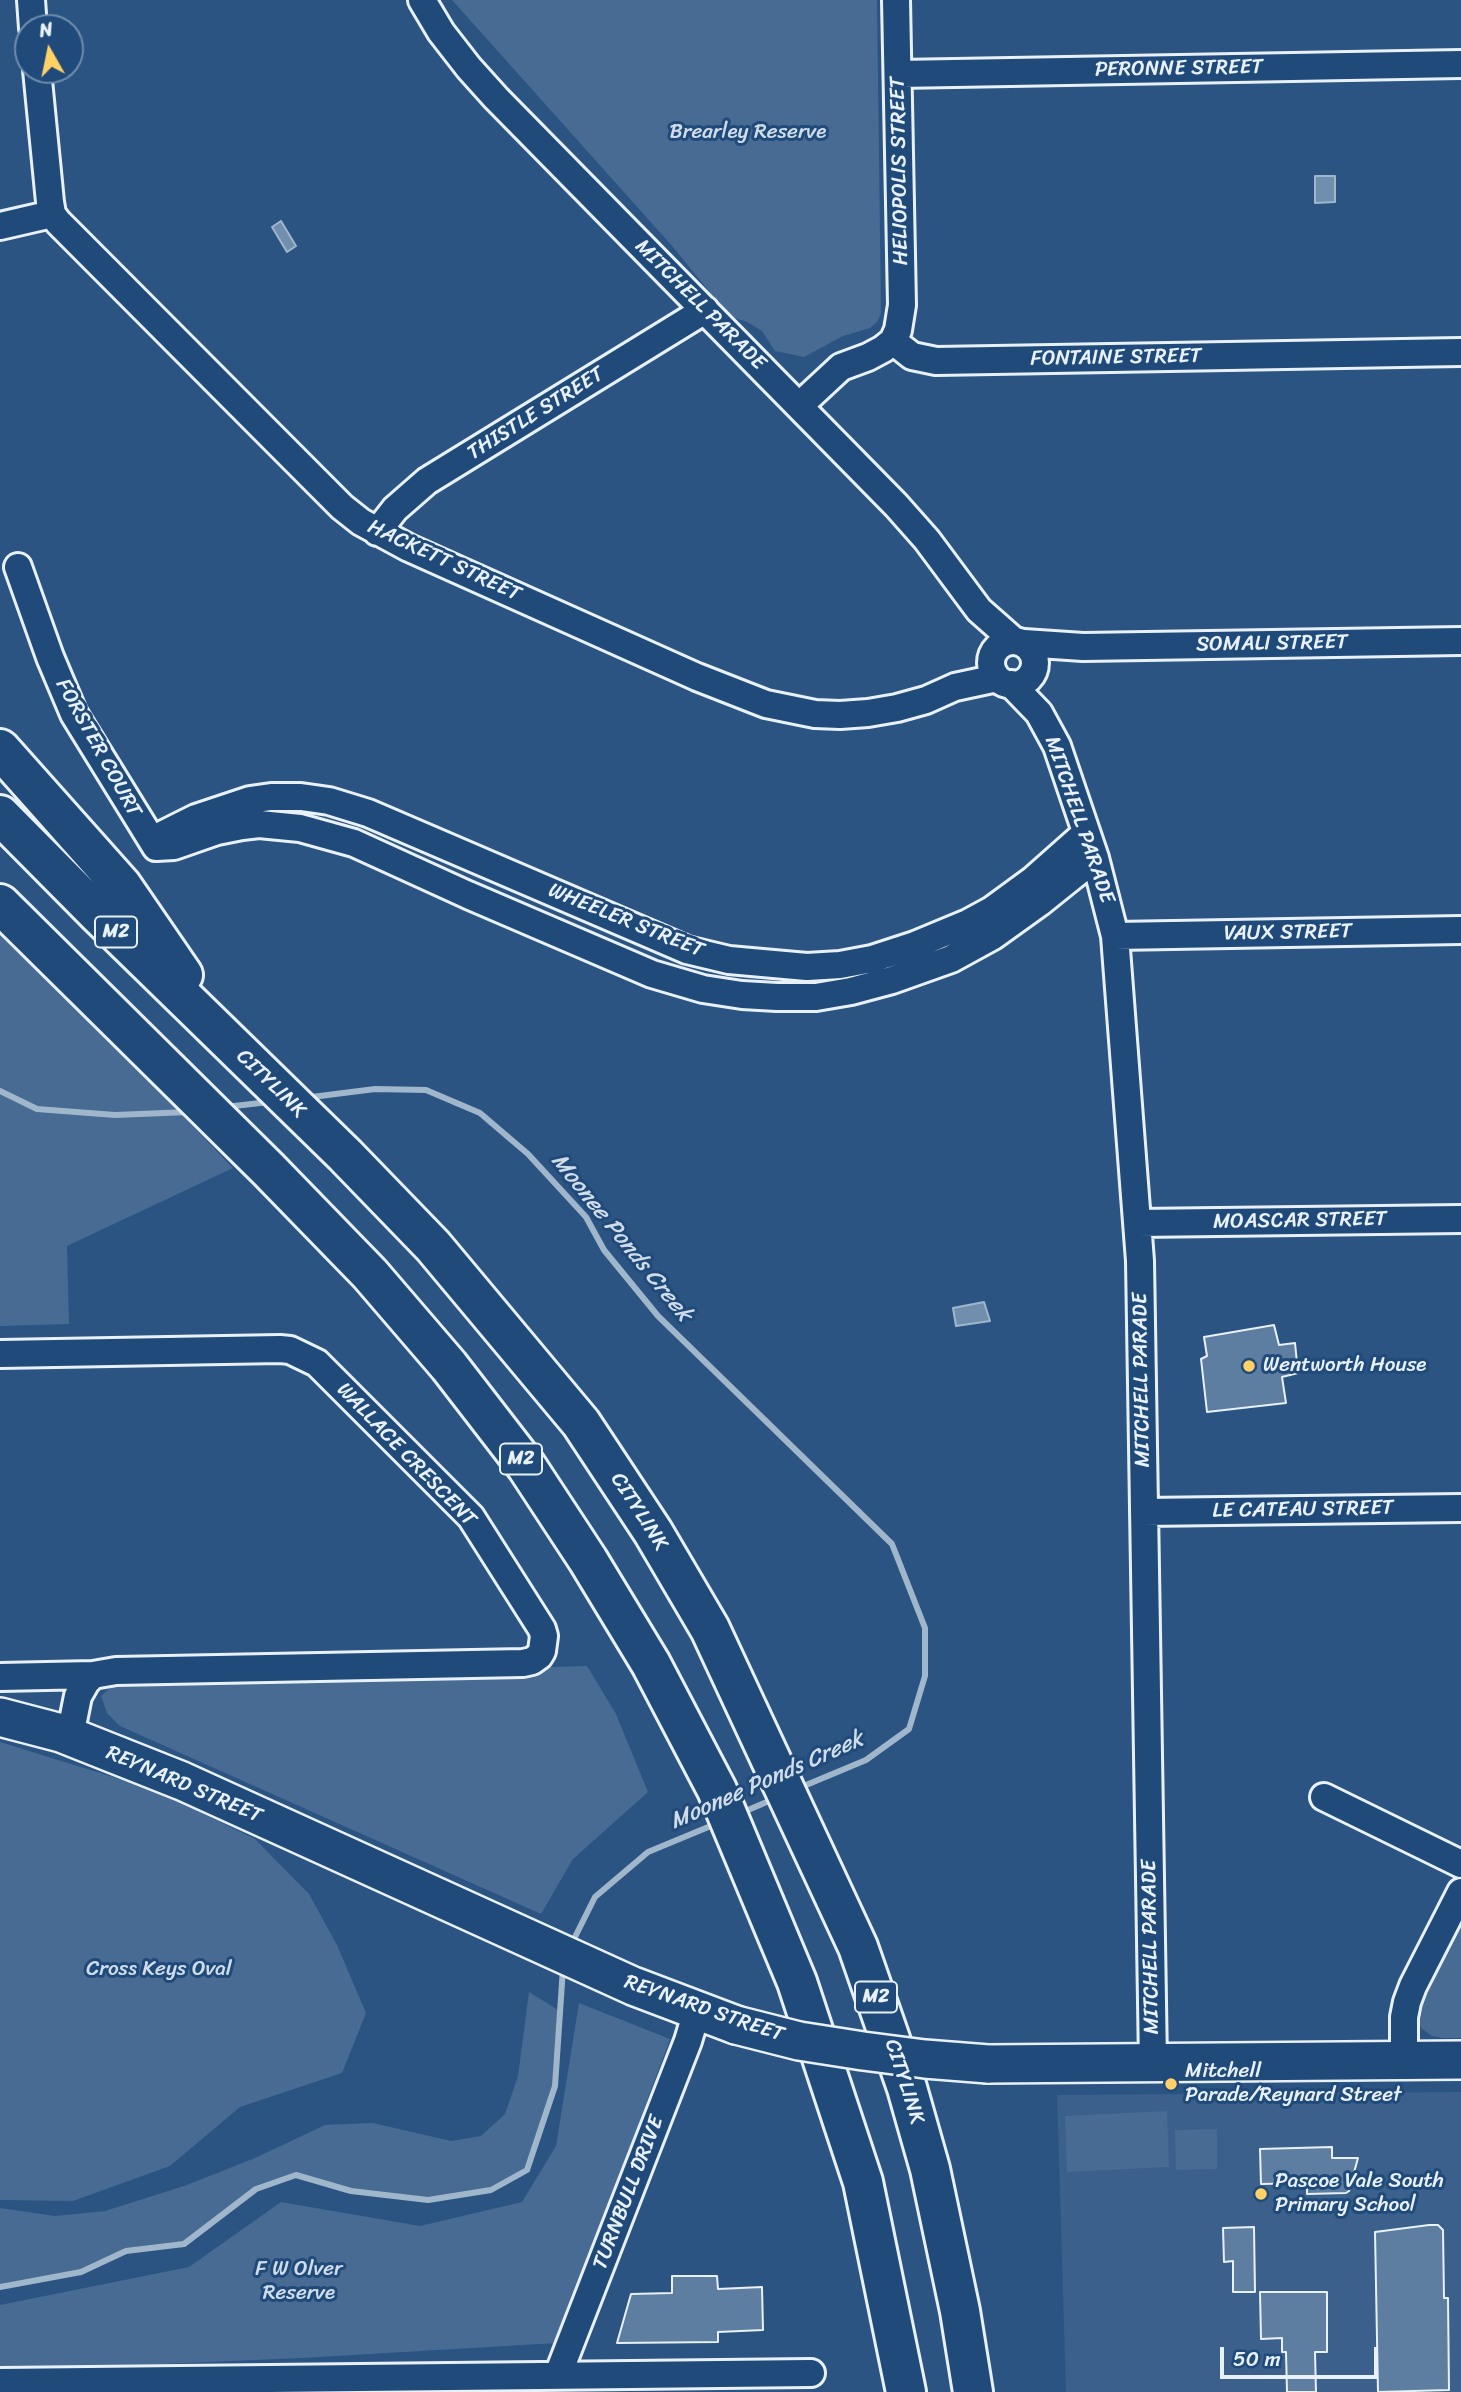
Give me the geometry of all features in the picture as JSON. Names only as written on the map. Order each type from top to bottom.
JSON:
[{"type":"highway","points":[[0,750],[122,886],[234,1048]]},
{"type":"highway","name":"CITYLINK","points":[[0,815],[345,1155],[433,1246],[581,1423],[653,1532],[710,1629],[858,1947],[907,2088],[930,2169],[960,2311],[973,2392]]},
{"type":"highway","name":"M2","points":[[0,904],[268,1169],[370,1274],[449,1366],[527,1467],[588,1560],[651,1664],[717,1790],[797,1982],[863,2182],[906,2392]]},
{"type":"street","name":"MITCHELL PARADE","points":[[422,0],[448,41],[496,98],[927,540],[979,610],[1012,662],[1057,746],[1095,858],[1115,936],[1138,1223],[1153,2063]]},
{"type":"street","name":"HELIOPOLIS STREET","points":[[893,341],[898,330],[902,305],[896,0]]},
{"type":"street","name":"PERONNE STREET","points":[[898,74],[1461,64]]},
{"type":"street","points":[[0,226],[52,214],[38,84]]},
{"type":"street","name":"HACKETT STREET","points":[[52,214],[342,507],[377,533],[697,677],[766,704],[815,714],[868,713],[897,708],[926,700],[1012,662]]},
{"type":"street","name":"THISTLE STREET","points":[[377,533],[395,509],[427,481],[705,310]]},
{"type":"street","points":[[799,406],[841,367],[868,358],[893,341]]},
{"type":"street","name":"FONTAINE STREET","points":[[893,341],[912,356],[936,361],[1461,352]]},
{"type":"street","name":"FORSTER COURT","points":[[18,567],[50,657],[74,714],[154,844]]},
{"type":"street","name":"SOMALI STREET","points":[[1012,662],[1083,647],[1461,641]]},
{"type":"street","name":"WHEELER STREET","points":[[154,844],[196,818],[250,800],[301,797],[329,801],[368,813],[687,950],[729,960],[807,967],[872,959],[924,942],[968,923],[992,910],[1033,880],[1086,832]]},
{"type":"street","name":"WHEELER STREET","points":[[154,844],[174,846],[217,831],[242,826],[277,825],[309,830],[354,843],[652,974],[704,989],[777,998],[816,997],[851,991],[951,959],[993,936],[1039,904],[1095,858]]},
{"type":"street","name":"VAUX STREET","points":[[1115,936],[1461,930]]},
{"type":"street","name":"MOASCAR STREET","points":[[1138,1223],[1461,1219]]},
{"type":"street","name":"WALLACE CRESCENT","points":[[0,1354],[280,1349],[290,1350],[317,1363],[471,1517],[544,1636],[539,1657],[523,1663],[116,1671],[93,1675],[0,1677]]},
{"type":"street","name":"LE CATEAU STREET","points":[[1144,1512],[1461,1508]]},
{"type":"street","points":[[70,1737],[78,1696],[93,1675]]},
{"type":"street","name":"REYNARD STREET","points":[[0,1717],[70,1737],[182,1781],[509,1932],[633,1986],[736,2025],[799,2041],[925,2059],[988,2064],[1461,2060]]},
{"type":"street","points":[[1324,1797],[1461,1864]]},
{"type":"street","points":[[1404,2060],[1404,2017],[1413,1986],[1461,1892]]},
{"type":"street","name":"TURNBULL DRIVE","points":[[558,2375],[688,2041],[696,2011]]},
{"type":"street","points":[[0,2382],[305,2385],[558,2375],[811,2373]]},
{"type":"shaded area","points":[[1315,176],[1335,176],[1335,202],[1315,203]]},
{"type":"shaded area","points":[[281,221],[296,246],[287,252],[272,227]]},
{"type":"shaded area","points":[[984,1302],[990,1321],[956,1326],[953,1308]]},
{"type":"shaded area","name":"Pascoe Vale South Primary School","points":[[1461,2092],[1461,2392],[1066,2392],[1057,2095]]},
{"type":"green space","name":"Brearley Reserve","points":[[452,0],[877,0],[881,314],[877,322],[870,328],[843,336],[804,357],[775,351],[762,331],[729,316],[673,247]]},
{"type":"green space","points":[[0,926],[233,1168],[67,1246],[69,1324],[0,1326]]},
{"type":"green space","points":[[587,1666],[616,1714],[648,1792],[573,1859],[541,1914],[120,1726],[107,1713],[101,1696],[119,1680]]},
{"type":"green space","name":"Cross Keys Oval","points":[[0,1742],[155,1790],[255,1839],[309,1894],[337,1945],[366,2013],[342,2073],[240,2107],[170,2166],[73,2201],[0,2200]]},
{"type":"green space","points":[[1461,1916],[1461,2038],[1442,2038],[1432,2036],[1421,2028],[1416,2012]]},
{"type":"green space","points":[[529,1992],[560,2011],[555,2086],[527,2170],[491,2190],[428,2200],[351,2191],[295,2175],[256,2189],[184,2244],[126,2251],[81,2272],[0,2287],[0,2208],[55,2216],[105,2211],[184,2186],[255,2158],[325,2125],[373,2123],[451,2141],[481,2136],[505,2114],[518,2076]]},
{"type":"green space","name":"F W Olver Reserve","points":[[579,2003],[670,2039],[557,2343],[302,2358],[0,2371],[0,2305],[189,2267],[281,2202],[420,2226],[522,2202],[556,2146]]},
{"type":"green space","points":[[1167,2111],[1169,2167],[1067,2172],[1065,2116]]},
{"type":"green space","points":[[1217,2129],[1217,2169],[1176,2170],[1175,2130]]},
{"type":"building","name":"Wentworth House","points":[[1274,1325],[1279,1345],[1295,1343],[1298,1373],[1282,1377],[1286,1403],[1207,1412],[1201,1359],[1207,1356],[1204,1337]]},
{"type":"building","points":[[1332,2147],[1332,2158],[1358,2158],[1349,2191],[1346,2193],[1307,2194],[1307,2183],[1261,2184],[1260,2149]]},
{"type":"building","points":[[1438,2225],[1443,2230],[1444,2298],[1448,2298],[1449,2390],[1378,2392],[1375,2232]]},
{"type":"building","points":[[1254,2227],[1255,2292],[1233,2292],[1233,2261],[1224,2262],[1223,2228]]},
{"type":"building","points":[[672,2276],[717,2276],[718,2289],[762,2287],[763,2330],[718,2332],[718,2342],[617,2343],[631,2294],[672,2293]]},
{"type":"building","points":[[1260,2292],[1327,2292],[1327,2352],[1315,2352],[1316,2392],[1287,2392],[1286,2352],[1282,2352],[1282,2338],[1261,2339]]},
{"type":"waterway","name":"Moonee Ponds Creek","points":[[304,1098],[375,1089],[426,1090],[480,1113],[528,1154],[586,1217],[604,1250],[658,1316],[892,1544],[925,1628],[925,1676],[909,1729],[866,1760],[799,1788]]},
{"type":"waterway","name":"Moonee Ponds Creek","points":[[0,1091],[37,1109],[115,1115],[189,1112]]},
{"type":"waterway","name":"Moonee Ponds Creek","points":[[225,1107],[269,1102]]},
{"type":"waterway","name":"Moonee Ponds Creek","points":[[741,1813],[776,1798]]},
{"type":"waterway","name":"Moonee Ponds Creek","points":[[571,1945],[595,1897],[648,1852],[718,1823]]},
{"type":"waterway","name":"Moonee Ponds Creek","points":[[0,2287],[81,2272],[126,2251],[184,2244],[256,2189],[296,2175],[351,2191],[428,2200],[491,2190],[527,2170],[555,2086],[563,1968]]},
{"type":"place","name":"Wentworth House","points":[[1249,1366]]},
{"type":"place","name":"Mitchell Parade/Reynard Street","points":[[1171,2084]]},
{"type":"place","name":"Pascoe Vale South Primary School","points":[[1261,2194]]}]
